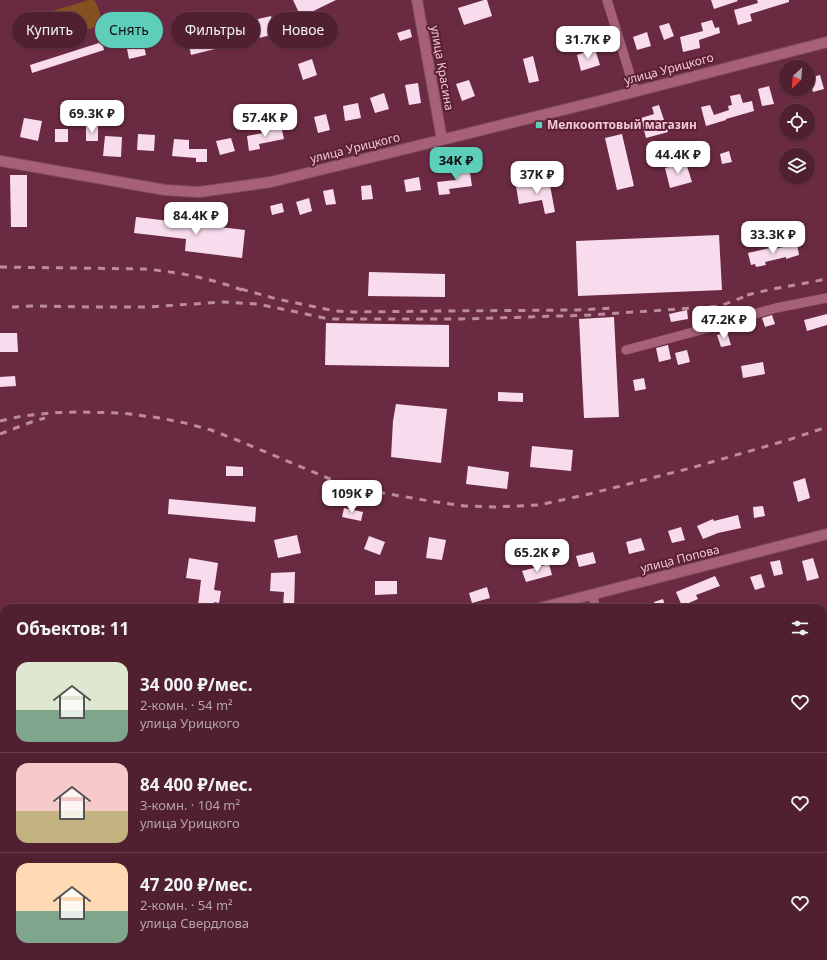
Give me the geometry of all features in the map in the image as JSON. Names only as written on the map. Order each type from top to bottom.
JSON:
[{"type":"main road","name":"улица Красина","points":[[417,0],[442,140]]},
{"type":"main road","name":"улица Урицкого","points":[[0,161],[164,190],[199,192],[271,182],[827,42]]},
{"type":"main road","name":"улица Попова","points":[[556,604],[827,534]]},
{"type":"street","points":[[607,0],[635,91]]},
{"type":"street","points":[[626,350],[776,308],[827,298]]},
{"type":"street","points":[[593,595],[594,604]]},
{"type":"shaded area","points":[[89,0],[94,0],[99,12],[95,12],[95,27],[87,29],[87,12],[49,12]]},
{"type":"building","points":[[293,0],[336,0],[311,12],[299,12]]},
{"type":"building","points":[[487,0],[492,16],[464,25],[458,8]]},
{"type":"building","points":[[711,0],[737,0],[738,1],[714,9]]},
{"type":"building","points":[[757,0],[789,0],[789,2],[750,14],[752,21],[738,25],[734,10],[758,3]]},
{"type":"building","points":[[268,17],[268,36],[260,38],[260,19]]},
{"type":"building","points":[[712,20],[715,28],[719,27],[720,33],[699,40],[700,48],[683,52],[680,37],[703,31],[701,23]]},
{"type":"building","points":[[669,23],[674,36],[664,40],[659,26]]},
{"type":"building","points":[[410,29],[412,37],[400,41],[397,33]]},
{"type":"building","points":[[647,32],[651,46],[637,50],[633,37]]},
{"type":"building","points":[[95,44],[95,48],[104,48],[104,50],[32,73],[30,65]]},
{"type":"building","points":[[144,48],[146,55],[129,59],[127,49]]},
{"type":"building","points":[[190,48],[219,48],[191,55]]},
{"type":"building","points":[[595,49],[600,65],[581,71],[577,55]]},
{"type":"building","points":[[533,56],[539,81],[529,83],[523,59]]},
{"type":"building","points":[[312,59],[317,75],[303,80],[298,64]]},
{"type":"building","points":[[820,75],[824,89],[815,91],[815,76]]},
{"type":"building","points":[[469,80],[475,96],[462,101],[456,84]]},
{"type":"building","points":[[418,83],[421,103],[409,105],[405,85]]},
{"type":"building","points":[[769,86],[774,104],[762,106],[758,89]]},
{"type":"building","points":[[384,93],[389,109],[375,113],[370,98]]},
{"type":"building","points":[[740,94],[743,103],[752,101],[754,111],[706,126],[701,107],[710,105],[714,115],[729,110],[728,106],[732,105],[730,96]]},
{"type":"building","points":[[358,103],[361,118],[345,121],[343,106]]},
{"type":"building","points":[[659,105],[668,132],[646,138],[641,118],[654,114],[652,107]]},
{"type":"building","points":[[326,114],[330,130],[318,133],[314,117]]},
{"type":"building","points":[[24,118],[42,121],[38,141],[20,137]]},
{"type":"building","points":[[86,126],[98,126],[98,141],[86,141]]},
{"type":"building","points":[[281,126],[284,139],[259,144],[260,149],[249,151],[247,136],[268,132],[268,129]]},
{"type":"building","points":[[55,129],[68,129],[68,142],[55,142]]},
{"type":"building","points":[[138,134],[155,135],[154,151],[137,150]]},
{"type":"building","points":[[622,134],[634,186],[617,190],[605,138]]},
{"type":"building","points":[[105,136],[122,137],[121,157],[103,156]]},
{"type":"building","points":[[231,138],[235,151],[220,155],[216,141]]},
{"type":"building","points":[[174,139],[189,140],[189,149],[207,149],[207,162],[196,162],[196,158],[172,156]]},
{"type":"building","points":[[729,151],[732,162],[722,164],[720,154]]},
{"type":"building","points":[[686,163],[692,182],[670,188],[665,168]]},
{"type":"building","points":[[469,166],[472,186],[449,189],[450,194],[439,195],[437,182],[456,180],[454,168]]},
{"type":"building","points":[[10,175],[27,175],[27,227],[11,227]]},
{"type":"building","points":[[419,177],[421,190],[406,192],[404,180]]},
{"type":"building","points":[[549,180],[555,212],[545,214],[542,200],[519,204],[516,186]]},
{"type":"building","points":[[371,185],[373,199],[362,200],[361,186]]},
{"type":"building","points":[[333,189],[336,204],[326,205],[323,191]]},
{"type":"building","points":[[309,198],[312,211],[300,215],[296,202]]},
{"type":"building","points":[[282,203],[284,212],[272,215],[270,206]]},
{"type":"building","points":[[136,217],[245,230],[242,258],[185,251],[186,239],[134,233]]},
{"type":"building","points":[[719,235],[722,290],[578,296],[576,241]]},
{"type":"building","points":[[797,244],[799,255],[786,259],[786,257],[765,262],[766,265],[756,267],[755,264],[751,265],[748,253]]},
{"type":"building","points":[[369,272],[445,274],[445,297],[368,296]]},
{"type":"building","points":[[687,310],[688,319],[671,322],[669,314]]},
{"type":"building","points":[[827,314],[827,325],[807,331],[804,320]]},
{"type":"building","points":[[772,315],[775,324],[765,327],[762,318]]},
{"type":"building","points":[[614,317],[619,417],[584,418],[579,319]]},
{"type":"building","points":[[326,323],[449,325],[449,367],[325,365]]},
{"type":"building","points":[[727,332],[731,345],[721,347],[717,335]]},
{"type":"building","points":[[0,333],[17,333],[18,352],[0,352]]},
{"type":"building","points":[[668,345],[671,359],[659,362],[656,348]]},
{"type":"building","points":[[687,350],[690,362],[678,365],[675,353]]},
{"type":"building","points":[[763,362],[765,374],[743,378],[741,366]]},
{"type":"building","points":[[15,376],[16,386],[0,387],[0,377]]},
{"type":"building","points":[[644,378],[646,389],[635,391],[633,380]]},
{"type":"building","points":[[498,392],[523,393],[523,402],[498,401]]},
{"type":"building","points":[[396,404],[447,409],[441,463],[391,457],[393,421]]},
{"type":"building","points":[[532,446],[573,450],[571,471],[530,467]]},
{"type":"building","points":[[226,466],[243,467],[243,476],[226,476]]},
{"type":"building","points":[[468,466],[509,472],[507,489],[466,484]]},
{"type":"building","points":[[805,478],[810,498],[798,502],[793,482]]},
{"type":"building","points":[[169,499],[256,507],[255,522],[168,514]]},
{"type":"building","points":[[763,506],[765,516],[754,518],[753,507]]},
{"type":"building","points":[[344,508],[363,512],[361,521],[342,517]]},
{"type":"building","points":[[738,515],[741,528],[718,533],[703,539],[697,526],[713,519],[714,521]]},
{"type":"building","points":[[681,527],[685,540],[672,543],[668,531]]},
{"type":"building","points":[[297,535],[301,553],[278,558],[274,540]]},
{"type":"building","points":[[369,536],[385,542],[380,555],[364,549]]},
{"type":"building","points":[[429,537],[446,540],[442,560],[426,558]]},
{"type":"building","points":[[641,538],[645,550],[629,554],[626,542]]},
{"type":"building","points":[[593,552],[596,563],[579,567],[576,556]]},
{"type":"building","points":[[189,558],[218,563],[214,590],[221,591],[219,603],[214,602],[214,604],[198,604],[201,580],[186,578]]},
{"type":"building","points":[[813,558],[819,578],[807,581],[802,561]]},
{"type":"building","points":[[780,560],[783,574],[774,576],[770,562]]},
{"type":"building","points":[[549,564],[552,575],[526,582],[522,571]]},
{"type":"building","points":[[295,572],[294,604],[283,604],[284,592],[270,591],[271,573]]},
{"type":"building","points":[[761,574],[765,587],[755,590],[750,577]]},
{"type":"building","points":[[715,576],[720,586],[696,595],[698,599],[687,604],[681,604],[676,592]]},
{"type":"building","points":[[375,581],[397,581],[397,594],[375,595]]},
{"type":"building","points":[[487,587],[490,598],[472,603],[469,593]]},
{"type":"building","points":[[663,599],[665,604],[655,604],[654,602]]},
{"type":"railway","points":[[0,267],[145,269],[196,277],[245,291]]},
{"type":"railway","points":[[747,295],[827,279]]},
{"type":"railway","points":[[241,289],[277,299],[335,311],[353,312],[577,310],[614,308]]},
{"type":"railway","points":[[12,307],[147,307],[223,302],[257,304],[329,319],[461,319],[592,315],[720,306],[751,294]]},
{"type":"railway","points":[[0,421],[22,416],[78,412],[122,413],[160,418],[211,430],[330,479],[355,486],[383,493],[430,501],[465,506],[494,507],[539,505],[589,494],[691,468],[827,427]]},
{"type":"railway","points":[[0,434],[45,418]]},
{"type":"place","name":"Мелкооптовый магазин","points":[[539,125]]}]
